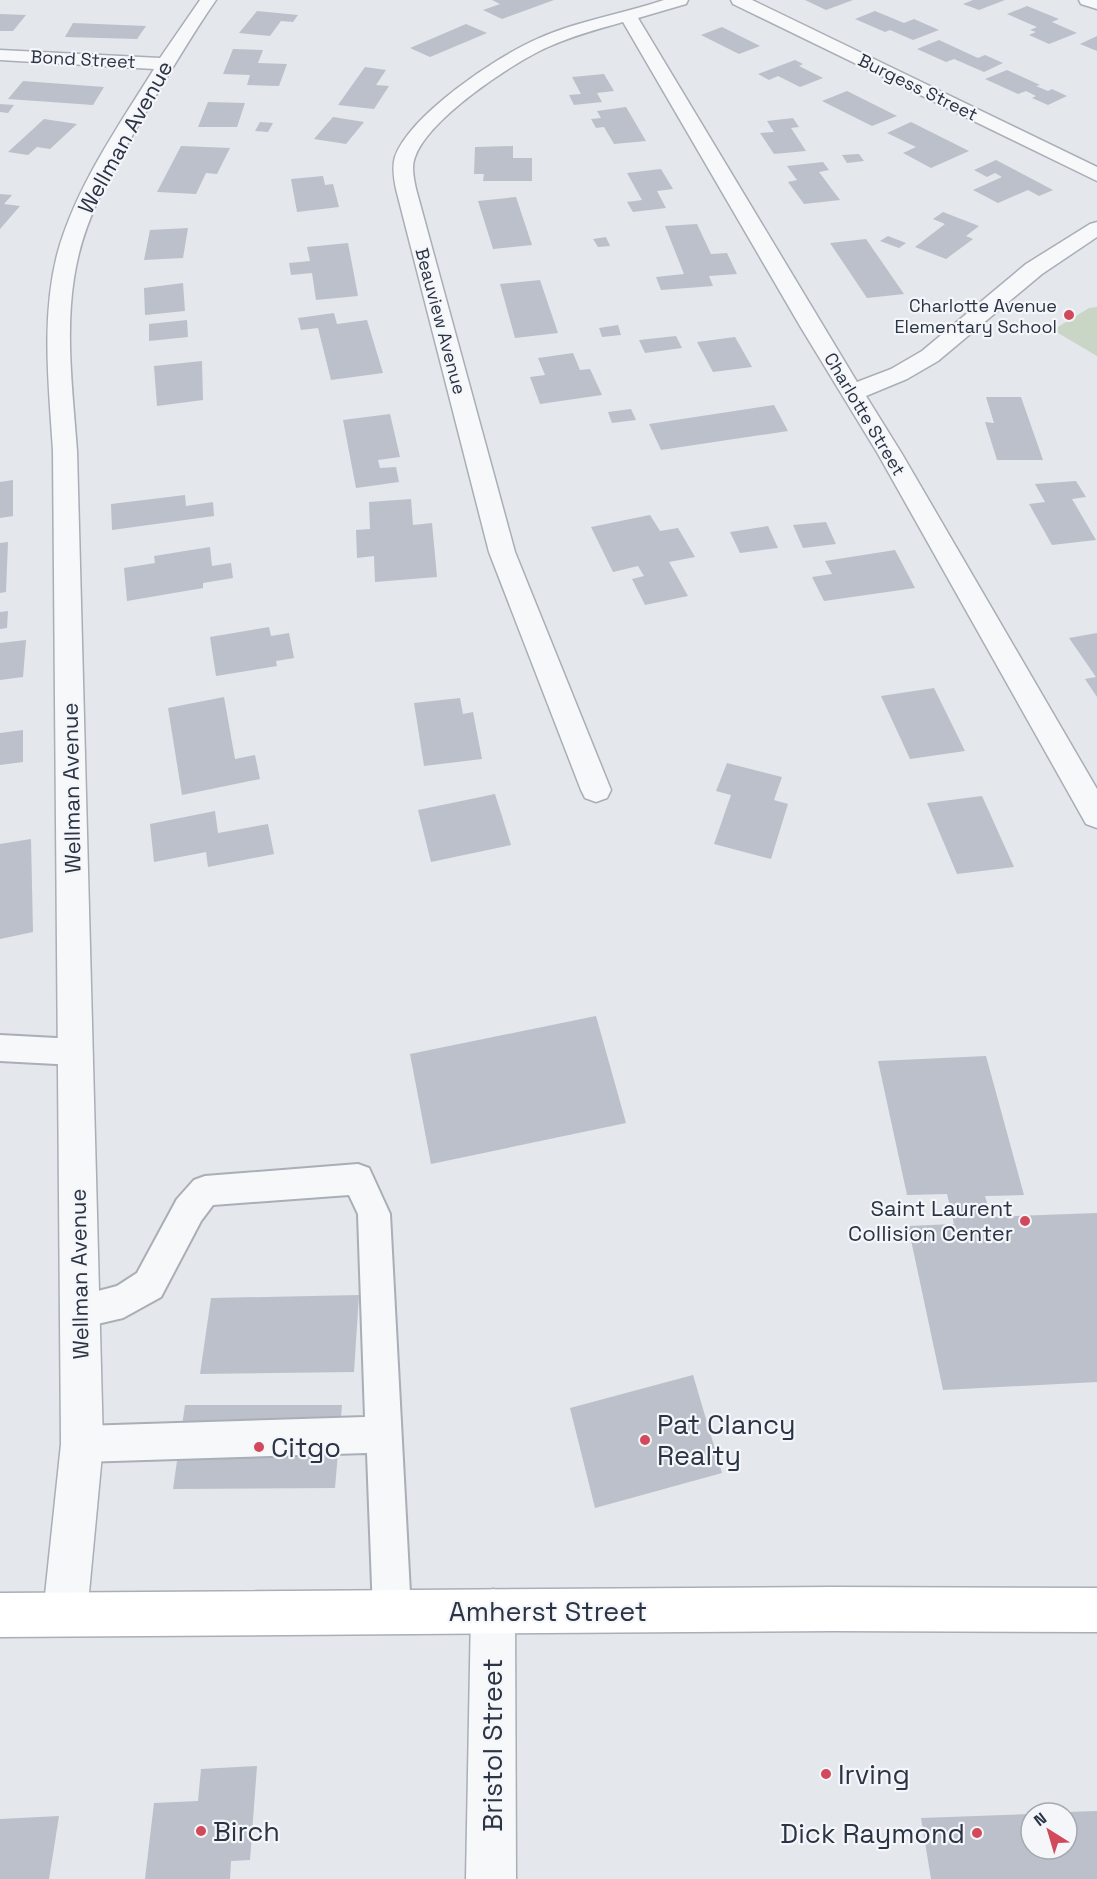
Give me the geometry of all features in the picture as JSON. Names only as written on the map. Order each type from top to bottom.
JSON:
[{"type":"main road","name":"Amherst Street","points":[[0,1615],[1097,1610]]},
{"type":"street","name":"Wellman Avenue","points":[[65,1614],[82,1444],[65,451],[59,359],[59,316],[63,277],[72,239],[85,203],[165,64],[208,0]]},
{"type":"street","name":"Beauview Avenue","points":[[596,790],[502,552],[406,189],[405,156],[420,133],[455,100],[541,43],[680,0]]},
{"type":"street","name":"Burgess Street","points":[[739,0],[1097,175]]},
{"type":"street","points":[[1087,0],[1097,4]]},
{"type":"street","name":"Charlotte Street","points":[[628,16],[811,326],[854,392],[1097,816]]},
{"type":"street","name":"Bond Street","points":[[0,54],[165,64]]},
{"type":"street","points":[[854,392],[899,374],[930,356],[1034,269],[1097,228]]},
{"type":"street","name":"Bristol Street","points":[[491,1879],[493,1611]]},
{"type":"lane","points":[[0,1048],[75,1052]]},
{"type":"lane","points":[[80,1311],[123,1301],[149,1285],[189,1210],[205,1191],[358,1179],[374,1214],[392,1612]]},
{"type":"lane","points":[[82,1444],[385,1434]]},
{"type":"green space","points":[[1097,307],[1097,356],[1053,330],[1089,308]]},
{"type":"building","points":[[492,0],[554,0],[502,19],[483,10],[500,4]]},
{"type":"building","points":[[805,0],[853,0],[826,10]]},
{"type":"building","points":[[973,0],[1005,0],[979,10],[963,4]]},
{"type":"building","points":[[1027,6],[1059,19],[1052,22],[1077,33],[1049,44],[1029,35],[1036,32],[1030,30],[1037,27],[1007,14]]},
{"type":"building","points":[[257,11],[298,15],[293,22],[281,21],[270,36],[239,33]]},
{"type":"building","points":[[875,11],[904,23],[914,19],[939,30],[913,40],[890,30],[885,32],[855,19]]},
{"type":"building","points":[[0,14],[26,15],[13,31],[0,31]]},
{"type":"building","points":[[73,23],[146,26],[137,39],[65,37]]},
{"type":"building","points":[[466,24],[487,33],[430,57],[410,48]]},
{"type":"building","points":[[722,27],[760,46],[739,54],[701,35]]},
{"type":"building","points":[[1097,36],[1097,51],[1080,44]]},
{"type":"building","points":[[939,40],[978,58],[985,55],[1003,63],[984,72],[954,59],[946,62],[917,49]]},
{"type":"building","points":[[233,49],[263,50],[258,63],[287,64],[279,86],[247,85],[250,75],[223,74]]},
{"type":"building","points":[[795,60],[803,64],[799,66],[823,78],[800,87],[778,76],[769,80],[758,74]]},
{"type":"building","points":[[365,67],[386,70],[376,85],[389,86],[374,109],[338,105]]},
{"type":"building","points":[[1007,70],[1040,85],[1036,86],[1048,91],[1052,89],[1067,96],[1048,105],[1032,98],[1036,96],[1026,91],[1018,94],[985,79]]},
{"type":"building","points":[[604,74],[614,91],[597,93],[602,102],[574,105],[569,95],[581,94],[572,77]]},
{"type":"building","points":[[23,81],[104,87],[93,105],[8,99]]},
{"type":"building","points":[[847,91],[897,116],[872,126],[822,101]]},
{"type":"building","points":[[208,102],[245,103],[237,127],[198,127]]},
{"type":"building","points":[[0,104],[14,105],[8,113],[0,112]]},
{"type":"building","points":[[626,107],[646,141],[614,144],[604,127],[596,128],[591,119],[601,118],[597,111]]},
{"type":"building","points":[[333,117],[364,122],[346,144],[314,139]]},
{"type":"building","points":[[793,118],[799,127],[791,128],[806,151],[774,154],[760,133],[774,132],[767,121]]},
{"type":"building","points":[[44,119],[77,124],[50,149],[37,147],[28,155],[8,152]]},
{"type":"building","points":[[260,122],[273,123],[268,132],[255,131]]},
{"type":"building","points":[[911,122],[969,151],[931,168],[903,153],[916,147],[887,133]]},
{"type":"building","points":[[181,146],[230,148],[217,174],[206,173],[196,194],[157,192]]},
{"type":"building","points":[[513,146],[513,158],[532,158],[532,181],[483,181],[484,174],[474,174],[475,147]]},
{"type":"building","points":[[859,154],[864,161],[847,163],[842,155]]},
{"type":"building","points":[[996,160],[1053,190],[1039,196],[1028,190],[998,203],[973,190],[1002,177],[995,173],[987,177],[974,170]]},
{"type":"building","points":[[823,162],[829,170],[819,172],[840,200],[804,204],[788,182],[797,180],[787,166]]},
{"type":"building","points":[[661,169],[673,189],[657,191],[666,208],[633,212],[627,202],[642,200],[627,173]]},
{"type":"building","points":[[323,176],[325,185],[333,184],[339,207],[297,212],[291,179]]},
{"type":"building","points":[[0,194],[12,195],[4,204],[20,206],[0,229]]},
{"type":"building","points":[[516,197],[532,245],[493,249],[478,201]]},
{"type":"building","points":[[943,212],[979,226],[966,236],[973,239],[946,259],[915,247],[945,224],[933,219]]},
{"type":"building","points":[[697,224],[711,254],[727,253],[737,274],[709,276],[713,286],[661,290],[656,277],[684,274],[665,226]]},
{"type":"building","points":[[188,228],[183,258],[144,260],[150,230]]},
{"type":"building","points":[[888,236],[906,243],[899,248],[880,241]]},
{"type":"building","points":[[606,237],[610,246],[598,247],[593,239]]},
{"type":"building","points":[[866,239],[904,294],[867,298],[830,243]]},
{"type":"building","points":[[348,243],[358,296],[316,300],[312,273],[291,275],[289,263],[310,261],[307,247]]},
{"type":"building","points":[[540,280],[558,333],[515,338],[500,284]]},
{"type":"building","points":[[183,283],[185,311],[145,315],[144,288]]},
{"type":"building","points":[[334,313],[337,324],[367,320],[383,373],[331,380],[318,328],[301,330],[298,318]]},
{"type":"building","points":[[187,320],[188,337],[149,341],[149,324]]},
{"type":"building","points":[[618,325],[621,335],[602,337],[599,328]]},
{"type":"building","points":[[676,336],[682,348],[645,353],[639,340]]},
{"type":"building","points":[[735,337],[752,367],[713,372],[697,342]]},
{"type":"building","points":[[573,353],[580,370],[590,369],[602,395],[540,404],[530,377],[545,375],[538,358]]},
{"type":"building","points":[[202,361],[203,400],[157,406],[154,366]]},
{"type":"building","points":[[986,397],[1021,397],[1043,460],[997,460],[985,422],[994,423]]},
{"type":"building","points":[[774,405],[788,431],[661,450],[649,424]]},
{"type":"building","points":[[631,409],[636,420],[612,423],[608,412]]},
{"type":"building","points":[[390,414],[400,457],[378,460],[380,468],[396,467],[399,482],[356,488],[343,420]]},
{"type":"building","points":[[13,480],[13,516],[0,518],[0,482]]},
{"type":"building","points":[[1076,481],[1086,497],[1072,499],[1096,540],[1052,545],[1029,504],[1045,502],[1035,484]]},
{"type":"building","points":[[185,495],[186,506],[213,502],[214,516],[112,530],[111,504]]},
{"type":"building","points":[[411,499],[413,525],[432,523],[437,577],[375,582],[374,556],[357,558],[356,530],[370,529],[369,502]]},
{"type":"building","points":[[650,515],[660,531],[678,528],[695,557],[669,562],[688,596],[645,605],[632,579],[644,576],[638,566],[613,572],[591,527]]},
{"type":"building","points":[[826,522],[836,544],[803,548],[793,525]]},
{"type":"building","points":[[768,526],[778,548],[740,553],[730,532]]},
{"type":"building","points":[[8,542],[6,592],[0,593],[0,543]]},
{"type":"building","points":[[210,547],[212,566],[231,563],[233,578],[203,583],[203,588],[127,601],[124,568],[155,563],[154,556]]},
{"type":"building","points":[[895,550],[915,588],[824,601],[812,577],[832,574],[825,561]]},
{"type":"building","points":[[8,611],[7,628],[0,629],[0,612]]},
{"type":"building","points":[[269,627],[271,636],[289,633],[294,658],[276,661],[277,666],[216,676],[210,637]]},
{"type":"building","points":[[1097,633],[1097,697],[1085,679],[1096,677],[1069,638]]},
{"type":"building","points":[[26,640],[23,677],[0,680],[0,643]]},
{"type":"building","points":[[934,688],[965,751],[910,759],[881,696]]},
{"type":"building","points":[[224,697],[235,759],[255,755],[260,779],[182,795],[168,708]]},
{"type":"building","points":[[460,698],[463,714],[473,712],[482,759],[424,766],[414,703]]},
{"type":"building","points":[[23,730],[23,762],[0,765],[0,733]]},
{"type":"building","points":[[727,763],[782,777],[774,800],[788,804],[771,859],[714,844],[731,795],[716,791]]},
{"type":"building","points":[[495,794],[511,845],[431,862],[418,810]]},
{"type":"building","points":[[982,796],[1014,867],[957,874],[927,803]]},
{"type":"building","points":[[215,811],[218,833],[268,824],[274,854],[208,867],[206,852],[154,862],[150,824]]},
{"type":"building","points":[[31,839],[33,932],[0,939],[0,844]]},
{"type":"building","points":[[596,1016],[626,1123],[431,1164],[410,1054]]},
{"type":"building","name":"Saint Laurent Collision Center","points":[[986,1056],[1024,1195],[985,1196],[991,1217],[1097,1213],[1097,1382],[943,1390],[908,1226],[954,1224],[947,1194],[907,1195],[878,1061]]},
{"type":"building","points":[[359,1295],[354,1372],[200,1374],[211,1298]]},
{"type":"building","name":"Pat Clancy Realty","points":[[693,1375],[722,1473],[595,1508],[570,1408]]},
{"type":"building","name":"Citgo","points":[[185,1405],[342,1405],[335,1488],[173,1489]]},
{"type":"building","name":"Birch","points":[[257,1766],[250,1860],[231,1861],[230,1879],[145,1879],[154,1803],[198,1801],[201,1769]]},
{"type":"building","name":"Dick Raymond","points":[[1097,1811],[1097,1879],[931,1879],[921,1818],[1019,1814],[1019,1861],[1079,1861],[1079,1812]]},
{"type":"building","points":[[59,1816],[49,1879],[0,1879],[0,1819]]},
{"type":"place","name":"Charlotte Avenue Elementary School","points":[[1069,315]]},
{"type":"place","name":"Saint Laurent Collision Center","points":[[1025,1221]]},
{"type":"place","name":"Pat Clancy Realty","points":[[645,1440]]},
{"type":"place","name":"Citgo","points":[[259,1447]]},
{"type":"place","name":"Irving","points":[[826,1774]]},
{"type":"place","name":"Birch","points":[[201,1831]]},
{"type":"place","name":"Dick Raymond","points":[[977,1833]]}]
